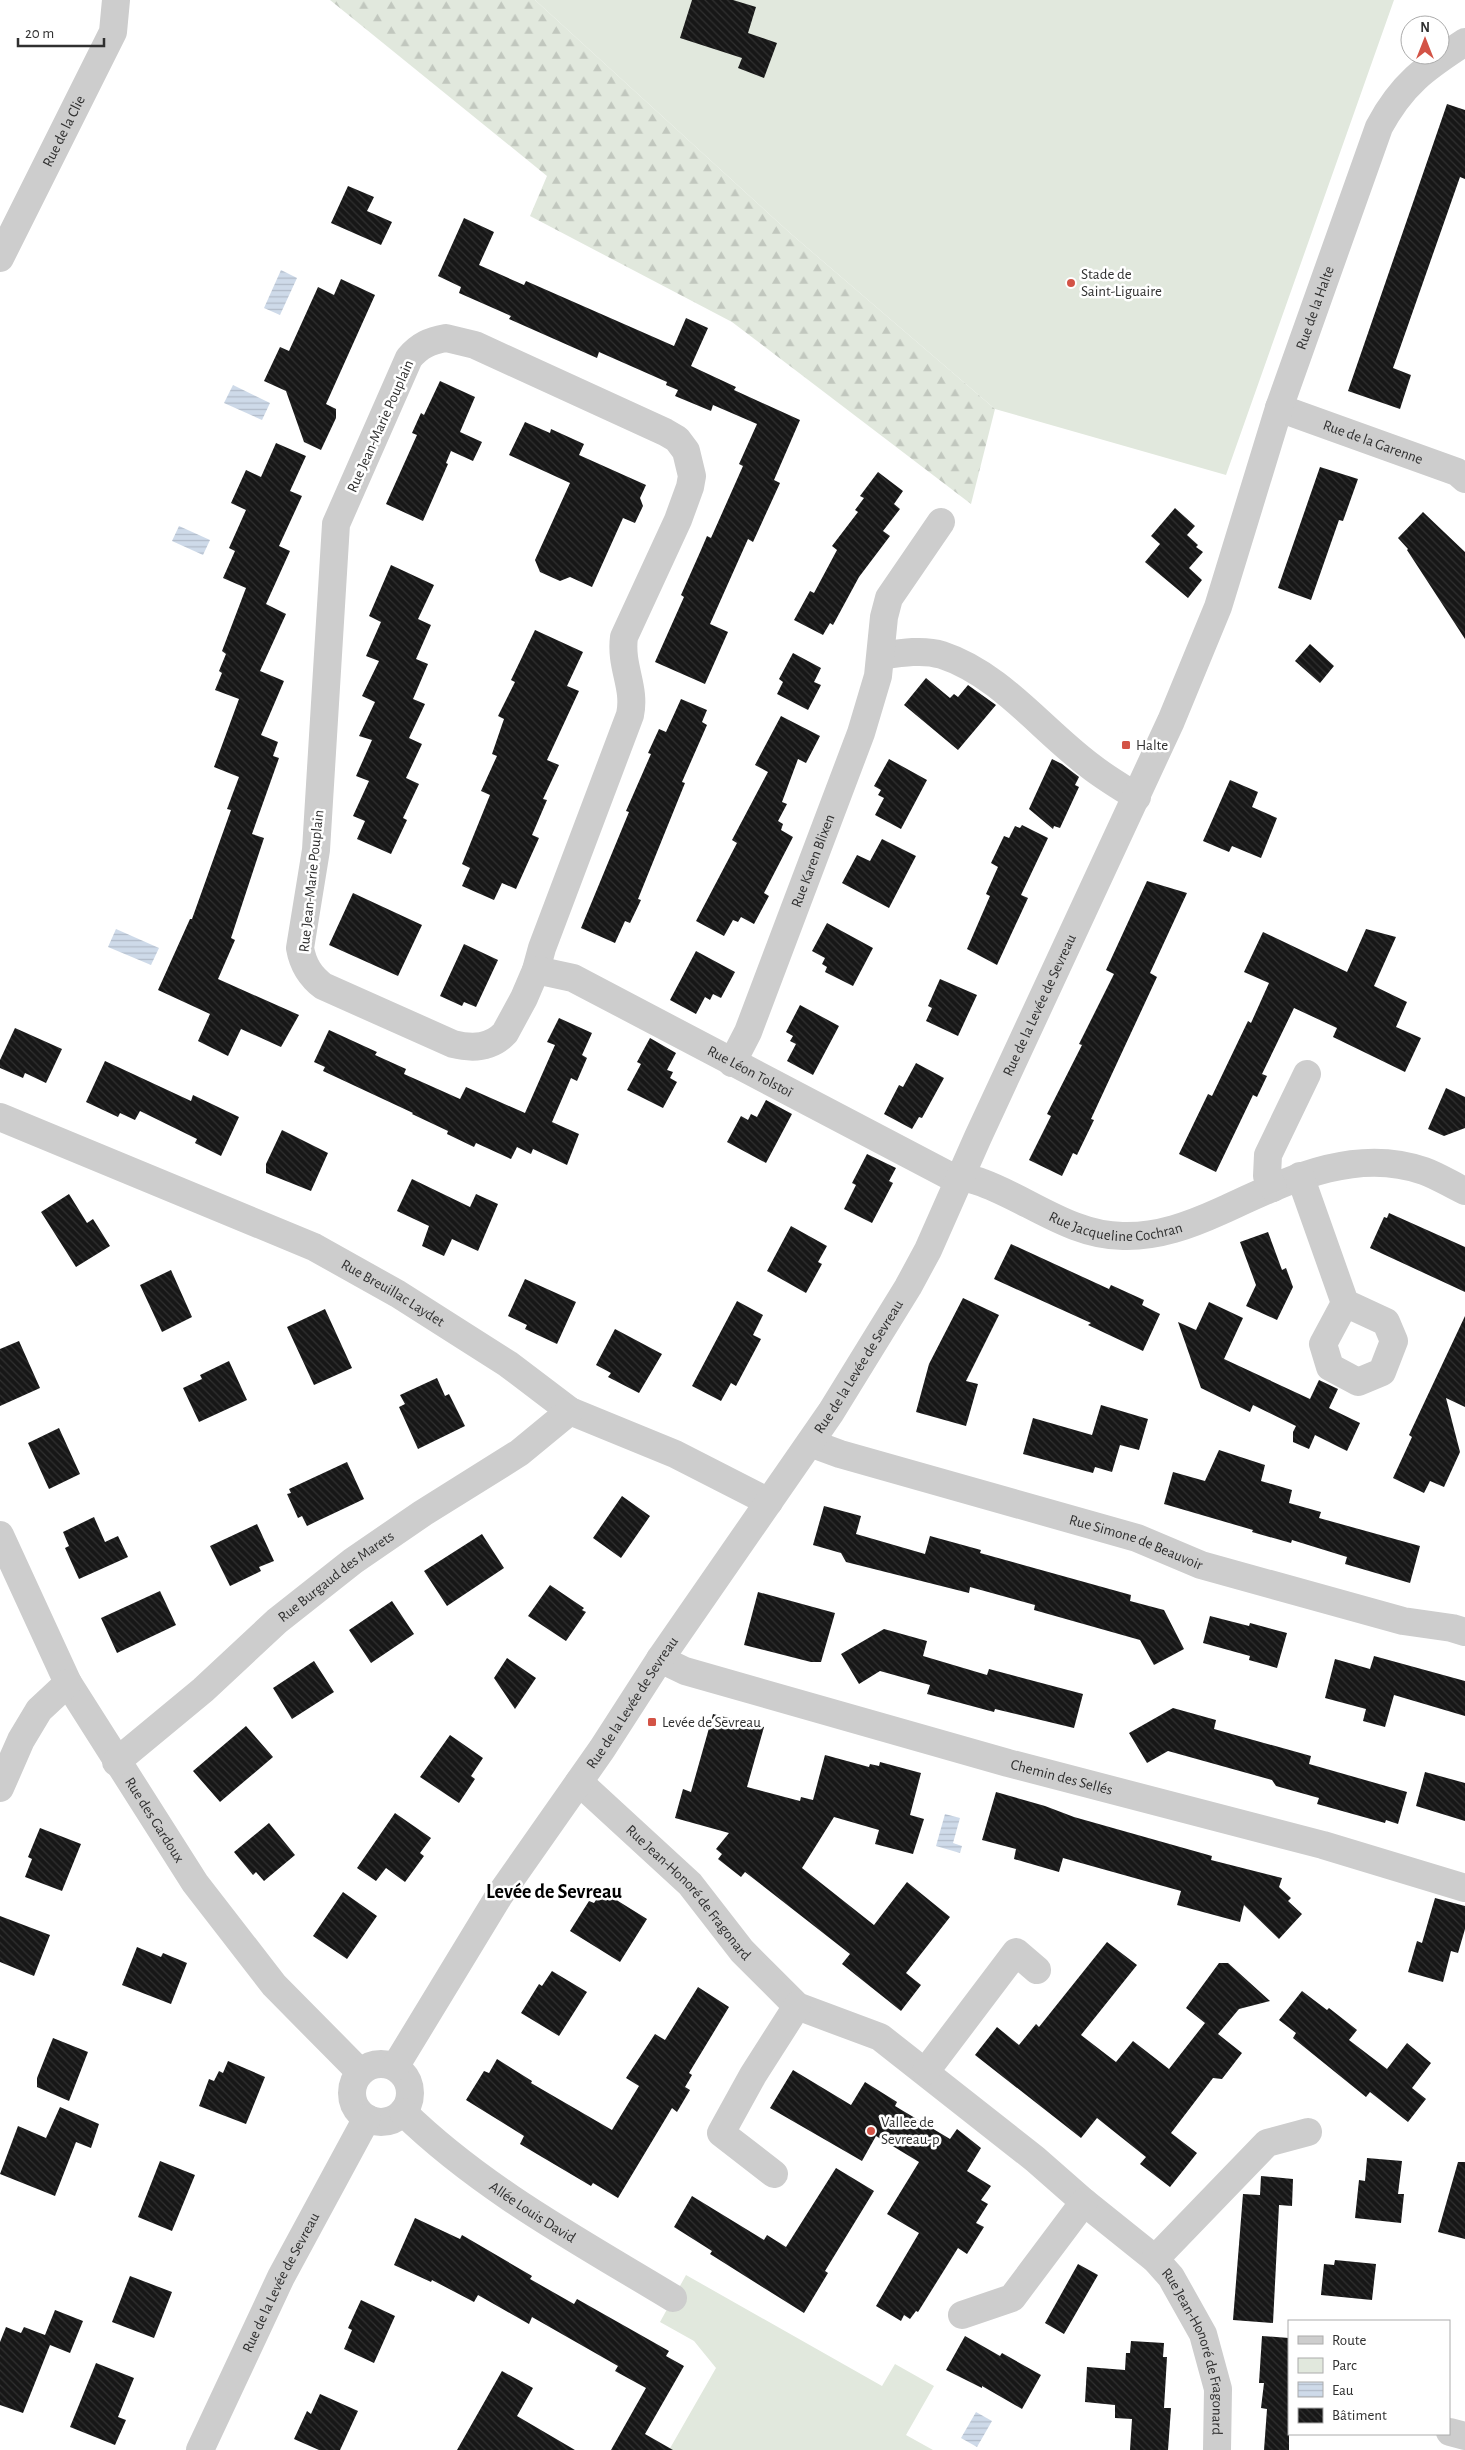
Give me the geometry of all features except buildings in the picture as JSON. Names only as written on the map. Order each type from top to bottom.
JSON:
[{"type":"street","name":"Rue de la Clie","points":[[0,258],[113,32],[116,0]]},
{"type":"street","name":"Rue de la Halte","points":[[1218,607],[1279,408],[1379,127],[1392,102],[1410,80],[1465,42]]},
{"type":"street","name":"Rue Jean-Marie Pouplain","points":[[446,338],[475,345],[665,432],[677,440],[686,451],[692,476],[678,520],[624,637],[622,652],[633,704],[542,948],[536,970],[506,1033],[497,1041],[486,1046],[464,1047],[453,1044],[323,986],[308,971],[300,948],[316,850],[336,524],[410,358],[418,347],[446,338]]},
{"type":"street","name":"Rue de la Garenne","points":[[1279,408],[1457,472],[1465,479]]},
{"type":"street","name":"Rue Karen Blixen","points":[[732,1063],[748,1032],[861,733],[878,676],[884,617],[888,598],[941,522]]},
{"type":"street","name":"Rue de la Levée de Sevreau","points":[[396,2068],[499,1896],[831,1412],[908,1287],[1137,797],[1218,607]]},
{"type":"street","points":[[881,656],[906,652],[940,654],[964,664],[990,681],[1089,766],[1137,797]]},
{"type":"street","name":"Rue Léon Tolstoï","points":[[536,970],[573,978],[946,1174],[960,1177]]},
{"type":"street","points":[[1273,1188],[1267,1176],[1268,1155],[1308,1074]]},
{"type":"street","name":"Rue Breuillac Laydet","points":[[0,1117],[314,1247],[398,1294],[508,1364],[570,1412],[675,1454],[769,1502]]},
{"type":"street","name":"Rue Jacqueline Cochran","points":[[960,1177],[982,1182],[1078,1227],[1102,1235],[1122,1236],[1143,1236],[1182,1227],[1300,1176],[1349,1164],[1379,1163],[1424,1171],[1465,1191]]},
{"type":"street","points":[[1300,1176],[1345,1303]]},
{"type":"street","name":"Rue Burgaud des Marets","points":[[116,1762],[203,1690],[277,1621],[353,1561],[423,1513],[519,1453],[570,1412]]},
{"type":"street","name":"Rue Simone de Beauvoir","points":[[810,1443],[868,1462],[1137,1538],[1201,1565],[1403,1620],[1465,1632]]},
{"type":"street","name":"Rue des Gardoux","points":[[0,1535],[68,1683],[116,1762],[196,1883],[274,1985],[360,2072]]},
{"type":"street","name":"Chemin des Sellés","points":[[660,1659],[685,1671],[1008,1763],[1323,1846],[1465,1888]]},
{"type":"street","points":[[0,1788],[21,1740],[39,1710],[68,1683]]},
{"type":"street","name":"Rue Jean-Honoré de Fragonard","points":[[578,1782],[690,1884],[742,1951],[797,2006],[880,2037],[926,2071],[1155,2259],[1171,2278],[1203,2334],[1218,2389],[1217,2450]]},
{"type":"street","points":[[926,2071],[1016,1952],[1037,1970]]},
{"type":"street","points":[[774,2174],[721,2133],[753,2075],[797,2006]]},
{"type":"street","points":[[377,2064],[396,2068],[403,2074],[408,2083],[410,2093],[403,2112],[396,2118],[386,2121],[367,2118],[354,2105],[352,2097],[352,2088],[360,2072],[377,2064]]},
{"type":"street","name":"Allée Louis David","points":[[403,2112],[423,2131],[518,2205],[673,2298]]},
{"type":"street","name":"Rue de la Levée de Sevreau","points":[[200,2450],[281,2277],[367,2118]]},
{"type":"street","name":"Rue Jean-Honoré de Fragonard","points":[[1155,2259],[1267,2143],[1308,2132]]},
{"type":"street","points":[[962,2315],[1012,2298],[1084,2202]]},
{"type":"green space","points":[[330,0],[535,0],[790,233],[995,409],[971,504],[732,322],[530,216],[547,176]]},
{"type":"green space","name":"Stade de Saint-Liguaire","points":[[535,0],[1394,0],[1226,475],[995,409],[790,233]]},
{"type":"green space","points":[[686,2275],[882,2386],[895,2364],[934,2386],[906,2435],[933,2450],[669,2450],[716,2368],[694,2341],[660,2322]]},
{"type":"water","points":[[281,270],[297,278],[280,315],[264,308]]},
{"type":"water","points":[[233,385],[270,403],[262,420],[224,403]]},
{"type":"water","points":[[179,526],[210,540],[203,555],[172,541]]},
{"type":"water","points":[[116,929],[159,948],[151,965],[108,947]]},
{"type":"water","points":[[945,1814],[960,1818],[953,1843],[962,1846],[960,1853],[936,1846]]},
{"type":"water","points":[[976,2412],[992,2421],[977,2447],[961,2438]]},
{"type":"place","name":"Stade de Saint-Liguaire","points":[[1071,283]]},
{"type":"place","name":"Halte","points":[[1126,745]]},
{"type":"place","name":"Levée de Sevreau","points":[[652,1722]]},
{"type":"place","name":"Vallee de Sevreau-p","points":[[871,2131]]},
{"type":"district","name":"Levée de Sevreau","points":[[554,1891]]}]
